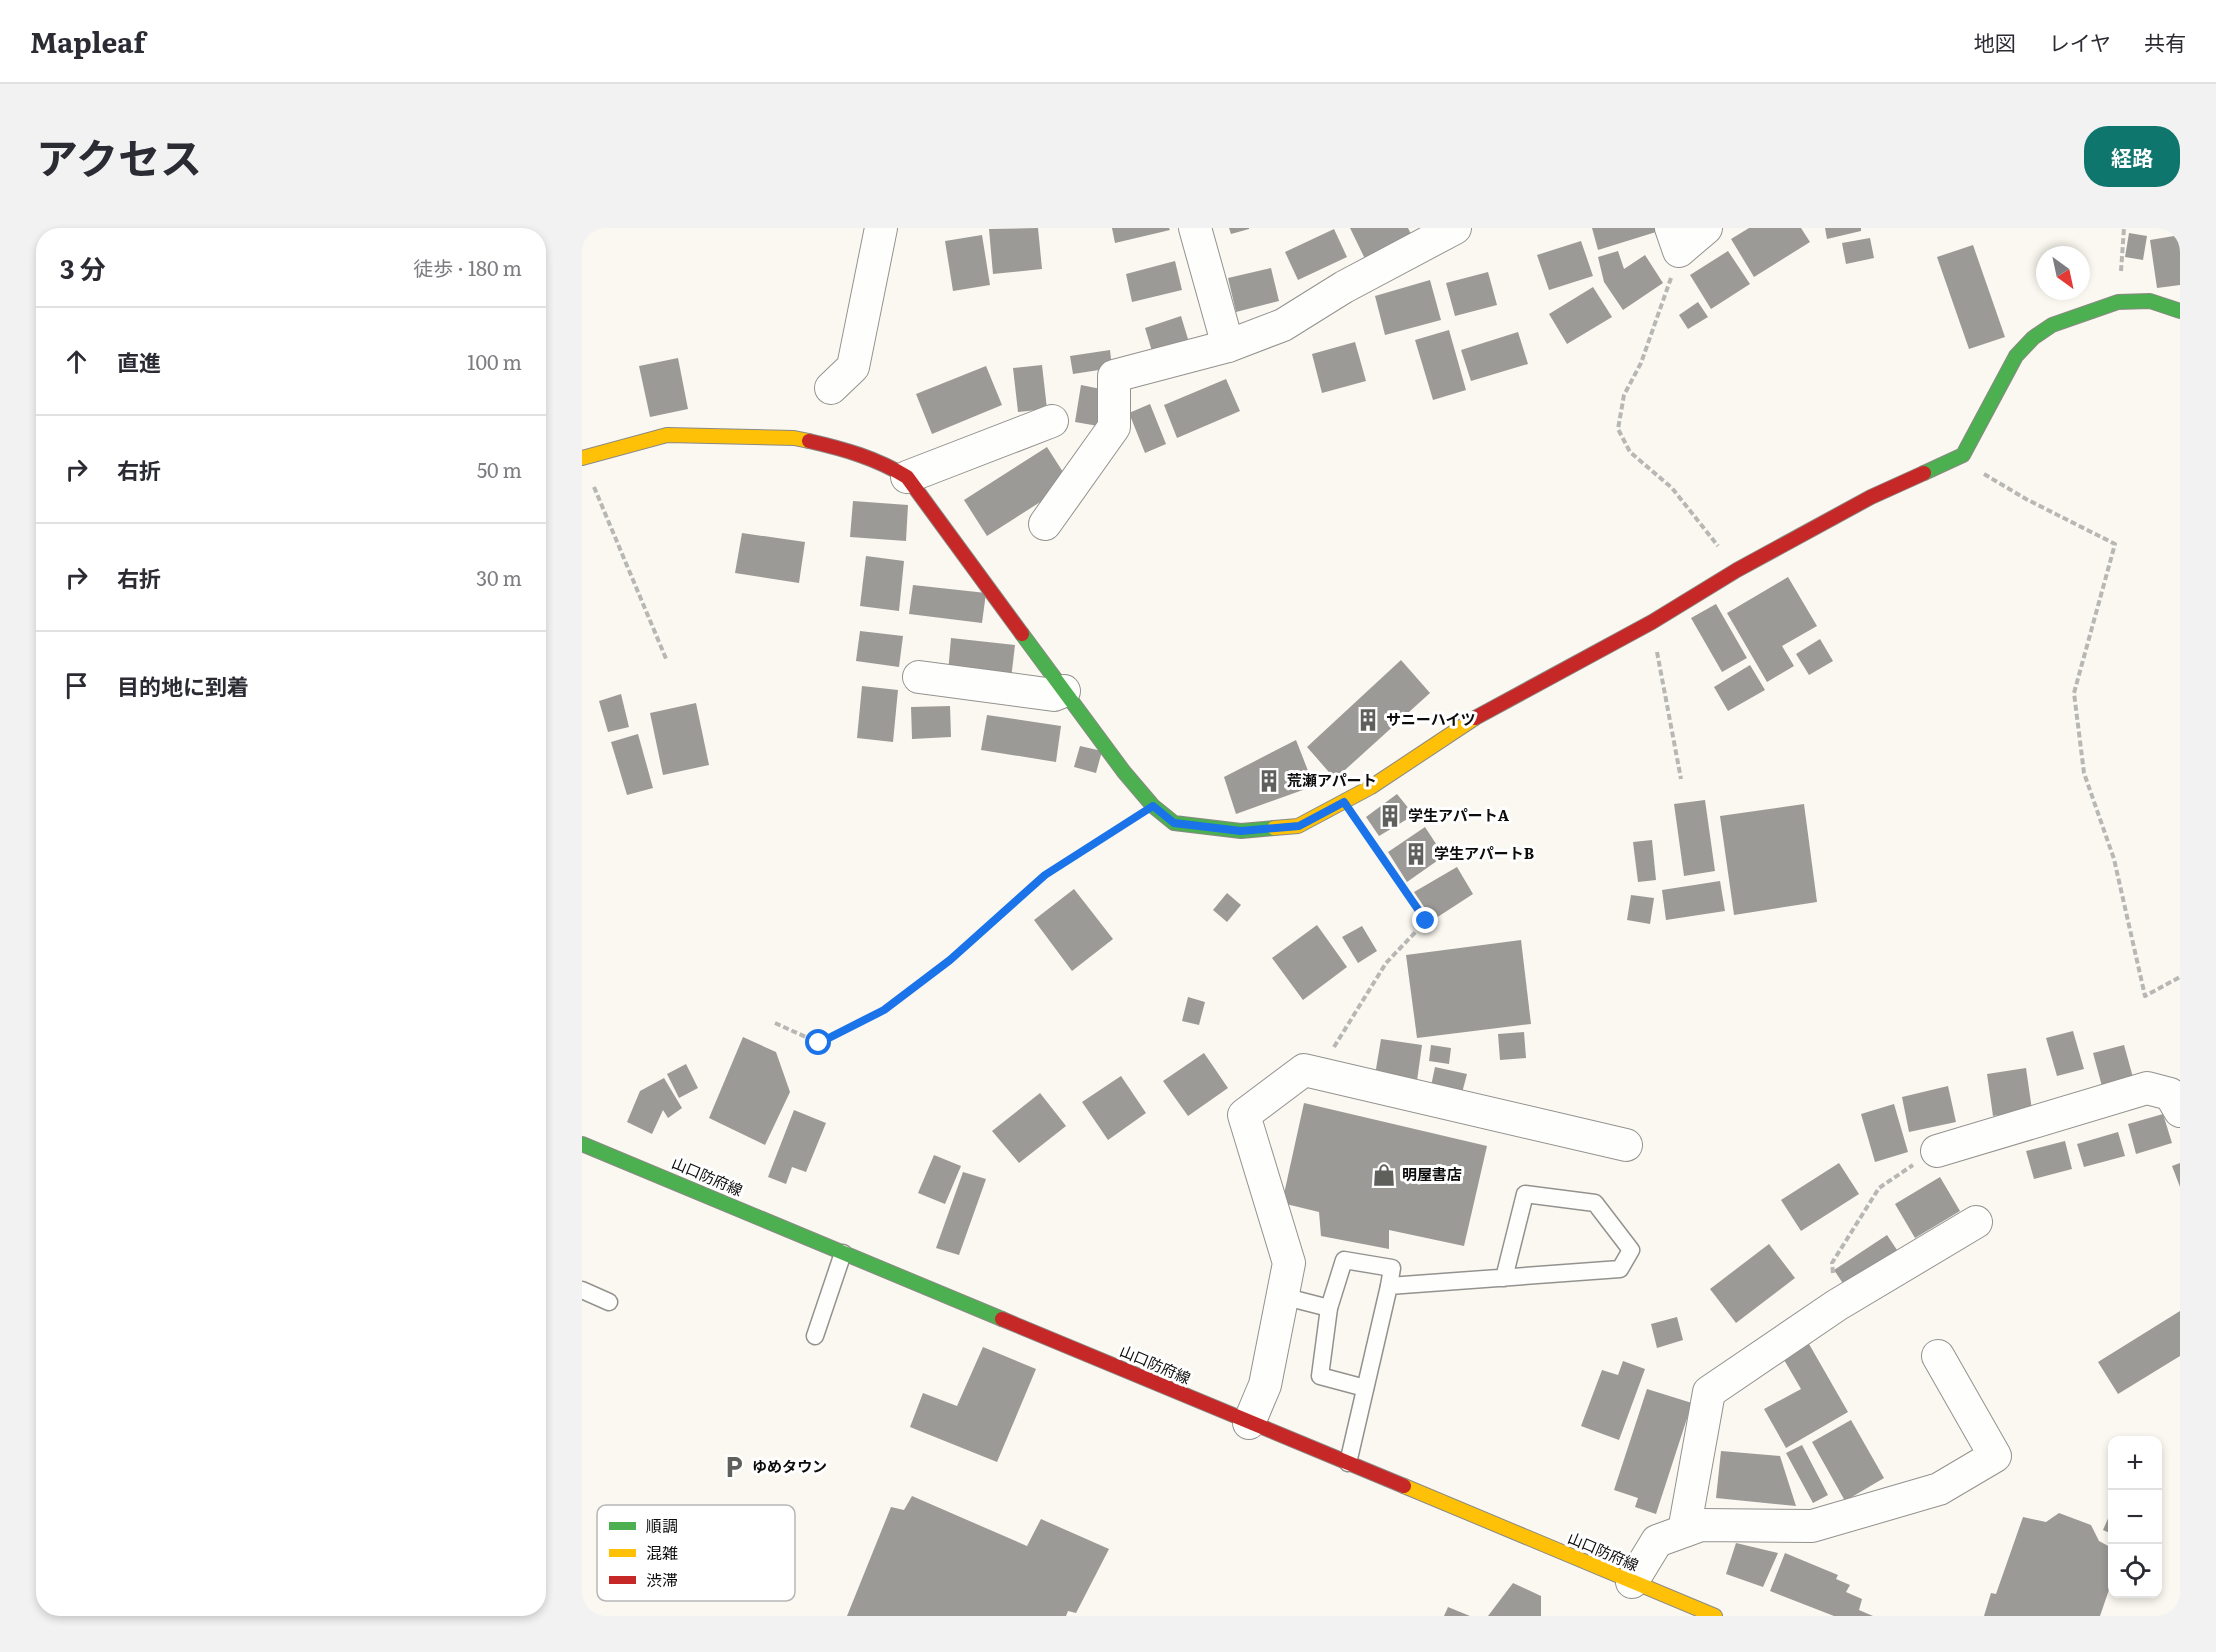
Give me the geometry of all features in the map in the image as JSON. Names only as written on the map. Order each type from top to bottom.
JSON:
[{"type":"street","points":[[831,388],[853,367],[881,228]]},
{"type":"street","points":[[1195,228],[1228,346]]},
{"type":"street","points":[[1045,524],[1114,427],[1114,376],[1228,346],[1283,325],[1344,287],[1455,228]]},
{"type":"street","points":[[1675,240],[1706,228]]},
{"type":"street","points":[[582,458],[667,435],[794,438],[850,450],[889,466],[907,477],[1124,772],[1153,806],[1174,823],[1241,831],[1299,826],[1371,787],[1463,724],[1652,622],[1737,570],[1871,497],[1963,455],[2016,356],[2033,338],[2052,325],[2118,302],[2150,301],[2180,310]]},
{"type":"street","points":[[907,477],[1052,421]]},
{"type":"street","points":[[920,676],[1054,695],[1064,691]]},
{"type":"street","points":[[1249,1423],[1265,1385],[1289,1263],[1244,1115],[1304,1070],[1626,1145]]},
{"type":"street","points":[[1937,1150],[2147,1088],[2170,1094],[2180,1111]]},
{"type":"street","name":"山口防府線","points":[[582,1144],[1715,1616]]},
{"type":"street","points":[[1684,1531],[1709,1392],[1836,1305],[1976,1222]]},
{"type":"street","points":[[1632,1582],[1657,1541],[1701,1525],[1812,1526],[1938,1489],[1995,1456],[1938,1356]]},
{"type":"lane","points":[[1389,1286],[1503,1278],[1620,1269],[1631,1250],[1595,1203],[1526,1194],[1503,1278]]},
{"type":"lane","points":[[815,1336],[843,1253]]},
{"type":"lane","points":[[1348,1463],[1389,1286],[1392,1268],[1344,1260],[1329,1308],[1320,1376],[1365,1388]]},
{"type":"lane","points":[[582,1290],[609,1302]]},
{"type":"lane","points":[[1282,1296],[1329,1308]]},
{"type":"path","points":[[2118,302],[2124,228]]},
{"type":"path","points":[[1675,240],[1661,312],[1641,363],[1624,395],[1618,429],[1630,452],[1672,488],[1737,570]]},
{"type":"path","points":[[1963,455],[1989,478],[2115,543],[2074,693],[2084,773],[2114,859],[2145,996],[2180,977]]},
{"type":"path","points":[[591,480],[667,661]]},
{"type":"path","points":[[1652,622],[1681,779]]},
{"type":"path","points":[[1304,1070],[1334,1047],[1386,963],[1426,921],[1344,802]]},
{"type":"path","points":[[775,1023],[819,1043],[884,1010],[950,960],[1045,875],[1153,806]]},
{"type":"path","points":[[1836,1305],[1832,1263],[1879,1188],[1937,1150]]},
{"type":"building","points":[[1038,228],[1042,269],[993,274],[989,229]]},
{"type":"building","points":[[1112,228],[1169,228],[1170,230],[1115,243]]},
{"type":"building","points":[[1229,228],[1249,228],[1249,229],[1231,234]]},
{"type":"building","points":[[1350,228],[1408,228],[1413,238],[1366,261]]},
{"type":"building","points":[[1592,228],[1654,228],[1656,232],[1598,250]]},
{"type":"building","points":[[1749,228],[1801,228],[1810,242],[1754,277],[1731,239]]},
{"type":"building","points":[[1825,228],[1861,228],[1861,231],[1827,239]]},
{"type":"building","points":[[1334,229],[1347,257],[1298,280],[1285,252]]},
{"type":"building","points":[[2129,233],[2147,236],[2143,260],[2125,257]]},
{"type":"building","points":[[982,235],[990,285],[953,291],[945,241]]},
{"type":"building","points":[[2180,235],[2180,285],[2157,288],[2150,240]]},
{"type":"building","points":[[1870,238],[1874,258],[1846,264],[1842,243]]},
{"type":"building","points":[[1581,241],[1593,276],[1549,290],[1537,255]]},
{"type":"building","points":[[1973,245],[2005,337],[1969,349],[1937,257]]},
{"type":"building","points":[[1618,251],[1624,269],[1645,255],[1663,283],[1623,310],[1604,282],[1598,257]]},
{"type":"building","points":[[1728,251],[1750,284],[1711,309],[1690,275]]},
{"type":"building","points":[[1175,261],[1182,290],[1132,302],[1126,274]]},
{"type":"building","points":[[1271,268],[1279,301],[1236,312],[1228,278]]},
{"type":"building","points":[[1488,272],[1497,305],[1455,316],[1446,283]]},
{"type":"building","points":[[1430,280],[1441,320],[1385,335],[1375,296]]},
{"type":"building","points":[[1593,287],[1612,317],[1567,344],[1549,314]]},
{"type":"building","points":[[1698,302],[1708,317],[1688,329],[1679,315]]},
{"type":"building","points":[[1181,316],[1191,349],[1155,361],[1145,328]]},
{"type":"building","points":[[1449,330],[1466,390],[1433,400],[1415,340]]},
{"type":"building","points":[[1518,332],[1528,364],[1471,381],[1461,350]]},
{"type":"building","points":[[1355,342],[1366,381],[1322,393],[1312,354]]},
{"type":"building","points":[[1110,350],[1112,368],[1073,374],[1070,356]]},
{"type":"building","points":[[678,358],[688,409],[650,417],[639,366]]},
{"type":"building","points":[[1042,365],[1047,409],[1018,412],[1013,368]]},
{"type":"building","points":[[986,366],[1002,405],[932,434],[916,394]]},
{"type":"building","points":[[1226,379],[1240,411],[1177,438],[1164,405]]},
{"type":"building","points":[[1081,385],[1111,391],[1104,427],[1075,422]]},
{"type":"building","points":[[1150,404],[1166,444],[1145,453],[1129,413]]},
{"type":"building","points":[[1047,447],[1070,483],[987,536],[964,500]]},
{"type":"building","points":[[853,501],[908,505],[906,541],[850,537]]},
{"type":"building","points":[[742,533],[805,542],[799,583],[735,573]]},
{"type":"building","points":[[866,556],[904,561],[899,611],[860,606]]},
{"type":"building","points":[[1788,577],[1817,626],[1782,646],[1794,666],[1767,682],[1727,613]]},
{"type":"building","points":[[913,585],[986,593],[982,623],[909,614]]},
{"type":"building","points":[[1716,604],[1747,658],[1722,672],[1691,618]]},
{"type":"building","points":[[860,631],[903,636],[899,667],[856,661]]},
{"type":"building","points":[[951,638],[1015,645],[1011,679],[948,673]]},
{"type":"building","points":[[1820,639],[1833,661],[1809,675],[1796,654]]},
{"type":"building","name":"サニーハイツ","points":[[1401,660],[1430,693],[1335,779],[1307,747]]},
{"type":"building","points":[[1750,665],[1765,690],[1728,711],[1714,687]]},
{"type":"building","points":[[862,686],[898,690],[893,742],[857,738]]},
{"type":"building","points":[[621,694],[629,727],[608,732],[599,701]]},
{"type":"building","points":[[696,703],[709,765],[663,775],[650,713]]},
{"type":"building","points":[[950,706],[951,737],[912,739],[911,707]]},
{"type":"building","points":[[987,715],[1061,726],[1056,762],[981,750]]},
{"type":"building","points":[[638,734],[653,788],[627,795],[611,742]]},
{"type":"building","name":"荒瀬アパート","points":[[1296,740],[1314,786],[1236,814],[1224,777]]},
{"type":"building","points":[[1080,746],[1102,751],[1096,773],[1074,767]]},
{"type":"building","name":"学生アパートA","points":[[1397,794],[1414,815],[1379,836],[1366,817]]},
{"type":"building","points":[[1705,800],[1715,871],[1684,876],[1674,804]]},
{"type":"building","points":[[1804,804],[1817,902],[1734,915],[1720,816]]},
{"type":"building","name":"学生アパートB","points":[[1425,827],[1444,856],[1407,882],[1388,852]]},
{"type":"building","points":[[1652,840],[1656,880],[1638,882],[1633,842]]},
{"type":"building","points":[[1457,867],[1473,894],[1433,920],[1414,892]]},
{"type":"building","points":[[1720,881],[1725,911],[1666,920],[1662,890]]},
{"type":"building","points":[[1074,889],[1113,939],[1072,971],[1034,920]]},
{"type":"building","points":[[1227,893],[1241,905],[1227,922],[1213,910]]},
{"type":"building","points":[[1631,895],[1654,898],[1650,924],[1627,920]]},
{"type":"building","points":[[1317,925],[1347,967],[1303,1000],[1272,958]]},
{"type":"building","points":[[1362,926],[1377,951],[1358,963],[1342,937]]},
{"type":"building","points":[[1521,940],[1531,1024],[1417,1038],[1406,955]]},
{"type":"building","points":[[1188,997],[1205,1002],[1199,1025],[1182,1021]]},
{"type":"building","points":[[2073,1031],[2084,1069],[2057,1076],[2046,1038]]},
{"type":"building","points":[[1524,1032],[1526,1058],[1500,1060],[1498,1034]]},
{"type":"building","points":[[743,1037],[776,1052],[790,1092],[765,1145],[709,1118]]},
{"type":"building","points":[[1381,1039],[1422,1045],[1417,1081],[1375,1075]]},
{"type":"building","points":[[1431,1045],[1451,1048],[1449,1064],[1429,1061]]},
{"type":"building","points":[[2124,1045],[2134,1081],[2103,1090],[2093,1053]]},
{"type":"building","points":[[1204,1053],[1228,1088],[1188,1116],[1163,1081]]},
{"type":"building","points":[[686,1064],[698,1088],[679,1098],[667,1074]]},
{"type":"building","points":[[1435,1067],[1467,1074],[1462,1093],[1431,1086]]},
{"type":"building","points":[[2026,1068],[2032,1110],[1993,1116],[1987,1074]]},
{"type":"building","points":[[1121,1076],[1146,1113],[1108,1140],[1082,1102]]},
{"type":"building","points":[[664,1078],[682,1108],[668,1118],[663,1110],[652,1134],[627,1122],[640,1091]]},
{"type":"building","points":[[1948,1086],[1956,1122],[1909,1132],[1902,1097]]},
{"type":"building","points":[[1040,1093],[1066,1126],[1019,1163],[992,1131]]},
{"type":"building","name":"明屋書店","points":[[1304,1103],[1487,1146],[1464,1246],[1389,1230],[1389,1249],[1321,1236],[1319,1212],[1282,1203]]},
{"type":"building","points":[[1894,1104],[1908,1152],[1875,1162],[1861,1114]]},
{"type":"building","points":[[794,1110],[826,1123],[806,1172],[792,1167],[786,1184],[768,1177]]},
{"type":"building","points":[[2163,1114],[2172,1143],[2136,1154],[2128,1124]]},
{"type":"building","points":[[2118,1132],[2125,1156],[2084,1167],[2077,1144]]},
{"type":"building","points":[[2065,1141],[2072,1169],[2034,1179],[2026,1151]]},
{"type":"building","points":[[934,1155],[961,1166],[945,1204],[918,1193]]},
{"type":"building","points":[[1839,1163],[1859,1194],[1801,1231],[1781,1200]]},
{"type":"building","points":[[2180,1163],[2180,1187],[2172,1166]]},
{"type":"building","points":[[963,1172],[986,1179],[959,1255],[936,1248]]},
{"type":"building","points":[[1940,1177],[1960,1211],[1915,1238],[1895,1204]]},
{"type":"building","points":[[1887,1235],[1899,1253],[1846,1288],[1834,1270]]},
{"type":"building","points":[[1769,1244],[1795,1278],[1736,1323],[1710,1289]]},
{"type":"building","points":[[2180,1311],[2180,1356],[2118,1394],[2098,1362]]},
{"type":"building","points":[[1677,1317],[1683,1340],[1657,1348],[1651,1324]]},
{"type":"building","points":[[1809,1344],[1848,1412],[1786,1448],[1764,1409],[1801,1389],[1783,1358]]},
{"type":"building","points":[[983,1347],[1036,1369],[997,1462],[910,1427],[923,1393],[957,1406]]},
{"type":"building","points":[[1623,1361],[1645,1369],[1619,1440],[1581,1426],[1602,1370],[1618,1375]]},
{"type":"building","points":[[1647,1389],[1692,1403],[1656,1514],[1635,1507],[1638,1498],[1614,1490]]},
{"type":"building","points":[[1851,1420],[1884,1478],[1845,1501],[1812,1442]]},
{"type":"building","points":[[1802,1445],[1828,1495],[1813,1503],[1786,1453]]},
{"type":"building","points":[[1721,1451],[1780,1456],[1796,1506],[1716,1498]]},
{"type":"building","points":[[912,1496],[1027,1546],[1041,1519],[1109,1549],[1076,1613],[1068,1611],[1066,1616],[847,1616],[891,1507],[904,1510]]},
{"type":"building","points":[[2059,1513],[2091,1525],[2099,1541],[2108,1546],[2108,1593],[2100,1616],[1984,1616],[1991,1593],[1996,1594],[2023,1517],[2046,1522]]},
{"type":"building","points":[[2108,1519],[2108,1532],[2103,1530]]},
{"type":"building","points":[[1736,1543],[1778,1553],[1763,1587],[1726,1574]]},
{"type":"building","points":[[1785,1553],[1838,1575],[1836,1579],[1850,1585],[1846,1592],[1862,1599],[1859,1610],[1873,1616],[1834,1616],[1770,1591]]},
{"type":"building","points":[[1513,1583],[1541,1596],[1541,1616],[1488,1616]]},
{"type":"building","points":[[1448,1607],[1470,1616],[1444,1616]]},
{"type":"traffic: fast","points":[[1924,473],[1963,455],[2016,356],[2033,338],[2052,325],[2118,302],[2150,301],[2180,311]]},
{"type":"traffic: fast","points":[[1022,634],[1124,772],[1153,806],[1174,823],[1241,831],[1274,828]]},
{"type":"traffic: fast","points":[[582,1144],[1002,1319]]},
{"type":"traffic: slow","points":[[582,458],[667,435],[794,438],[809,441]]},
{"type":"traffic: slow","points":[[1274,828],[1298,826],[1371,787],[1475,718]]},
{"type":"traffic: slow","points":[[1404,1486],[1715,1616]]},
{"type":"traffic: jam","points":[[809,441],[860,455],[884,464],[907,477],[1022,634]]},
{"type":"traffic: jam","points":[[1475,718],[1652,622],[1737,570],[1871,497],[1924,473]]},
{"type":"traffic: jam","points":[[1002,1319],[1404,1486]]},
{"type":"place","name":"サニーハイツ","points":[[1368,720]]},
{"type":"place","name":"荒瀬アパート","points":[[1269,781]]},
{"type":"place","name":"学生アパートA","points":[[1390,816]]},
{"type":"place","name":"学生アパートB","points":[[1416,854]]},
{"type":"place","name":"明屋書店","points":[[1384,1175]]},
{"type":"place","name":"ゆめタウン","points":[[734,1467]]},
{"type":"route","points":[[819,1043],[884,1010],[950,960],[1045,875],[1153,806],[1174,823],[1241,831],[1299,826],[1344,802],[1426,921]]}]
